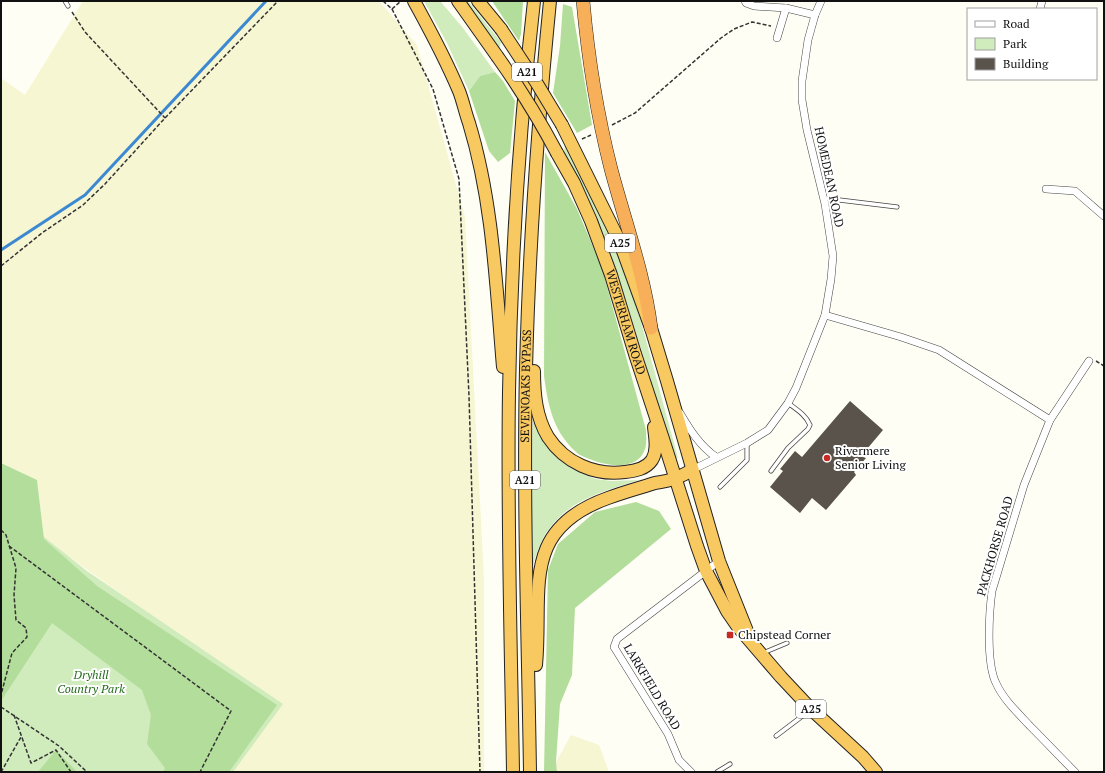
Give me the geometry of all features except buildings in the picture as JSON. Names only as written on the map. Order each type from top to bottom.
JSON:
[{"type":"highway","points":[[414,1],[436,40],[459,92],[474,139],[486,193],[494,255],[509,436]]},
{"type":"highway","name":"WESTERHAM ROAD","points":[[458,1],[533,109],[574,183],[591,221],[611,275],[634,354],[676,478],[697,546],[706,571],[727,611],[738,627],[781,677],[811,709],[863,757],[876,772]]},
{"type":"highway","name":"WESTERHAM ROAD","points":[[478,1],[501,29],[562,125],[618,240],[650,328],[674,403],[719,561],[751,641]]},
{"type":"highway","name":"SEVENOAKS BYPASS","points":[[513,772],[509,436],[512,310],[518,179],[534,1]]},
{"type":"highway","name":"SEVENOAKS BYPASS","points":[[530,772],[525,442],[530,256],[536,154],[550,1]]},
{"type":"highway","points":[[583,1],[589,56],[602,129],[616,189],[644,286],[650,328]]},
{"type":"highway","points":[[530,256],[535,395],[544,428],[553,443],[570,459],[581,466],[600,472],[632,472],[639,470],[648,464],[655,452],[656,442],[650,403]]},
{"type":"highway","points":[[529,704],[536,658],[539,577],[543,557],[551,538],[566,520],[584,508],[614,496],[676,478],[692,470]]},
{"type":"street","points":[[745,1],[746,3],[754,6],[786,8],[815,15]]},
{"type":"street","name":"HOMEDEAN ROAD","points":[[788,403],[796,388],[825,315],[833,256],[829,228],[807,130],[802,100],[802,70],[815,15],[821,1]]},
{"type":"street","points":[[778,38],[786,8]]},
{"type":"street","points":[[1046,189],[1075,191],[1104,216]]},
{"type":"street","points":[[825,315],[901,337],[939,350],[1050,420]]},
{"type":"street","name":"PACKHORSE ROAD","points":[[1075,772],[1017,712],[1003,695],[995,682],[990,664],[989,609],[992,591],[1024,485],[1050,420],[1089,360]]},
{"type":"street","points":[[674,403],[697,440],[707,451],[716,457]]},
{"type":"street","points":[[692,470],[747,443],[768,430],[788,403]]},
{"type":"street","name":"LARKFIELD ROAD","points":[[691,772],[679,760],[668,734],[614,647],[617,639],[719,561]]},
{"type":"lane","points":[[65,1],[68,6]]},
{"type":"lane","points":[[823,198],[897,207]]},
{"type":"lane","points":[[771,471],[788,448],[808,429],[810,425],[808,420],[800,412],[788,403]]},
{"type":"lane","points":[[720,487],[746,460],[747,443]]},
{"type":"lane","points":[[762,654],[787,643]]},
{"type":"lane","points":[[776,736],[811,709]]},
{"type":"lane","points":[[717,772],[730,764]]},
{"type":"path","points":[[1,266],[42,233],[82,205],[105,184],[165,118],[278,1]]},
{"type":"path","points":[[383,1],[392,9],[433,89],[459,179],[469,396],[480,772]]},
{"type":"path","points":[[392,9],[401,1]]},
{"type":"path","points":[[68,6],[86,32],[165,118]]},
{"type":"path","points":[[572,145],[635,113],[721,38],[734,30],[752,22],[781,28]]},
{"type":"path","points":[[1,530],[6,535],[16,568],[14,595],[16,620],[26,628],[27,637],[12,653],[1,695]]},
{"type":"path","points":[[9,546],[231,710],[200,772]]},
{"type":"path","points":[[1,707],[59,746],[87,772]]},
{"type":"path","points":[[14,715],[31,763],[56,750],[71,772]]},
{"type":"path","points":[[1,772],[22,736]]},
{"type":"green space","points":[[83,1],[379,1],[417,45],[465,217],[484,578],[484,772],[229,772],[277,705],[44,539],[37,480],[1,463],[1,78],[25,95]]},
{"type":"green space","points":[[424,1],[440,1],[463,28],[495,72],[480,76],[469,91],[447,43]]},
{"type":"green space","points":[[461,1],[468,1],[501,42],[499,50]]},
{"type":"green space","points":[[492,1],[523,1],[521,34],[519,41]]},
{"type":"green space","points":[[563,4],[572,7],[592,125],[577,133],[553,93],[560,46]]},
{"type":"green space","points":[[495,72],[503,81],[515,101],[510,153],[498,162],[489,151],[469,91],[480,76]]},
{"type":"green space","points":[[565,144],[599,210],[620,258],[641,322],[678,458],[675,459],[616,269],[593,212],[564,152]]},
{"type":"green space","points":[[545,152],[577,209],[602,268],[646,430],[645,449],[640,457],[634,462],[625,465],[596,462],[578,454],[560,433],[550,410],[544,376]]},
{"type":"green space","points":[[533,413],[544,441],[558,459],[577,471],[595,479],[611,481],[639,480],[590,497],[567,510],[549,529],[543,538],[532,569],[531,476]]},
{"type":"green space","points":[[1,463],[37,480],[44,539],[97,586],[277,705],[229,772],[163,772],[165,768],[147,744],[151,715],[142,690],[52,623],[1,701]]},
{"type":"green space","points":[[636,502],[659,511],[671,529],[575,608],[572,675],[560,704],[556,762],[557,772],[544,772],[548,570],[558,544],[595,512]]},
{"type":"green space","name":"Dryhill Country Park","points":[[1,503],[87,571],[283,704],[233,772],[1,772]]},
{"type":"green space","points":[[571,735],[599,745],[609,772],[557,772],[556,762]]},
{"type":"green space","points":[[56,750],[77,772],[38,772]]},
{"type":"waterway","points":[[1,250],[85,195],[266,1]]},
{"type":"place","name":"Rivermere Senior Living","points":[[827,458]]},
{"type":"place","name":"Chipstead Corner","points":[[730,635]]}]
